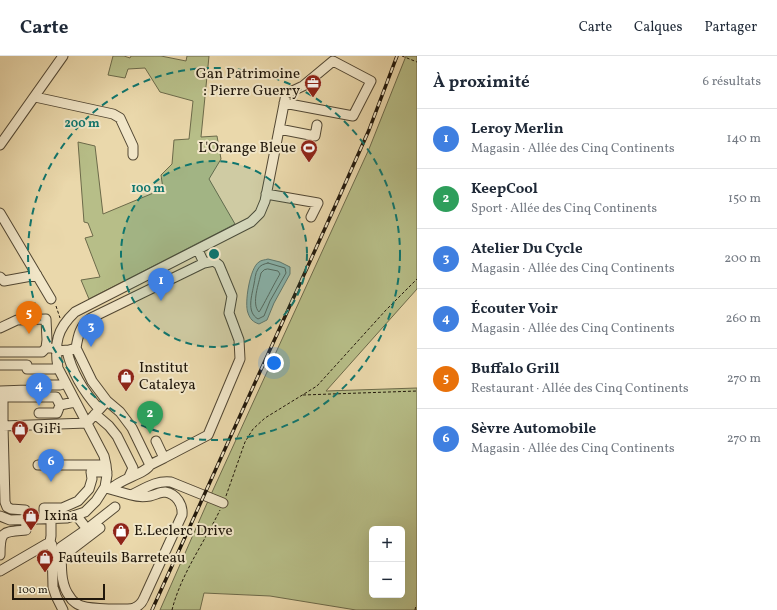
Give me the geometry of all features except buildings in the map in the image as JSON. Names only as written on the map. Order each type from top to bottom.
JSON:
[{"type":"street","points":[[0,145],[63,56]]},
{"type":"street","points":[[108,488],[104,456],[58,368],[56,340],[65,323],[75,312],[252,222],[260,213],[266,194],[285,98],[303,86],[333,61],[372,81],[352,116],[285,98]]},
{"type":"street","points":[[35,97],[113,114],[120,118],[134,146],[133,156]]},
{"type":"street","points":[[279,130],[315,136],[317,125]]},
{"type":"street","points":[[266,194],[318,203],[311,217]]},
{"type":"street","points":[[0,213],[51,299]]},
{"type":"street","points":[[198,250],[204,263]]},
{"type":"street","points":[[0,524],[10,520],[67,518],[85,512],[108,488],[144,470],[150,465],[208,435],[240,360],[239,340],[228,312],[232,296],[219,266],[214,261],[204,263],[84,323],[71,349],[69,360],[82,388],[97,412],[117,436],[133,468],[129,477]]},
{"type":"street","points":[[2,279],[37,275]]},
{"type":"street","points":[[0,328],[17,320],[46,319],[47,340],[46,348],[42,352],[0,352]]},
{"type":"street","points":[[46,348],[56,350],[71,349]]},
{"type":"street","points":[[71,349],[92,381],[108,401],[120,412],[132,428],[150,465]]},
{"type":"street","points":[[0,365],[27,365],[27,369],[58,368]]},
{"type":"street","points":[[1,395],[28,390],[36,385],[60,385],[65,383]]},
{"type":"street","points":[[1,395],[56,397],[60,405]]},
{"type":"street","points":[[0,555],[0,541],[3,534],[9,531],[26,530],[25,510],[10,509],[6,507],[5,502],[1,395]]},
{"type":"street","points":[[3,426],[87,423],[108,401]]},
{"type":"street","points":[[60,405],[75,402]]},
{"type":"street","points":[[39,413],[56,413],[60,405]]},
{"type":"street","points":[[117,436],[132,428]]},
{"type":"street","points":[[156,441],[164,458]]},
{"type":"street","points":[[38,465],[106,468]]},
{"type":"street","points":[[64,610],[53,587],[52,545],[50,542],[51,536],[48,519],[44,508],[62,508],[78,501],[89,489],[92,479],[91,472],[106,468]]},
{"type":"street","points":[[131,496],[154,484],[164,481],[180,485],[223,503]]},
{"type":"street","points":[[108,488],[131,496],[140,497],[167,492],[173,495],[179,502],[182,508],[182,515],[142,603],[136,608],[129,610],[80,606],[71,599],[65,591],[61,547],[115,507]]},
{"type":"street","points":[[76,515],[87,529]]},
{"type":"street","points":[[0,516],[10,520]]},
{"type":"street","points":[[62,557],[100,528]]},
{"type":"street","points":[[0,571],[50,542]]},
{"type":"path","points":[[402,56],[417,62]]},
{"type":"path","points":[[172,610],[186,571],[210,530],[223,503],[231,485],[245,442],[253,429],[264,418],[317,386],[386,310],[417,279]]},
{"type":"path","points":[[51,299],[58,310],[59,317],[65,323]]},
{"type":"path","points":[[302,395],[417,391]]},
{"type":"path","points":[[415,610],[416,605]]},
{"type":"green space","points":[[113,56],[124,56],[130,58],[131,56],[161,56],[186,61],[187,56],[209,56],[201,137],[217,136],[221,159],[209,179],[235,224],[89,299],[81,280],[100,277],[85,238],[93,236],[88,223],[84,222],[78,142],[95,146],[103,214],[163,189],[161,175],[172,164],[174,140],[189,139],[193,101],[160,92],[145,68],[128,69],[125,78],[108,75]]},
{"type":"green space","points":[[406,56],[417,56],[417,289],[326,391],[417,388],[417,610],[356,610],[270,596],[204,593],[200,610],[160,610],[208,501],[369,149]]},
{"type":"water","points":[[268,259],[280,262],[290,267],[290,274],[274,303],[267,320],[259,324],[252,320],[249,315],[247,308],[247,294],[256,265],[261,261]]},
{"type":"railway","points":[[152,610],[369,130],[397,56]]},
{"type":"place","name":"Gan Patrimoine : Pierre Guerry","points":[[313,98]]},
{"type":"place","name":"L'Orange Bleue","points":[[309,163]]},
{"type":"place","name":"Leroy Merlin","points":[[161,301]]},
{"type":"place","name":"Buffalo Grill","points":[[29,334]]},
{"type":"place","name":"Atelier Du Cycle","points":[[91,347]]},
{"type":"place","name":"Institut Cataleya","points":[[126,392]]},
{"type":"place","name":"Écouter Voir","points":[[39,406]]},
{"type":"place","name":"KeepCool","points":[[150,434]]},
{"type":"place","name":"GiFi","points":[[20,444]]},
{"type":"place","name":"Sèvre Automobile","points":[[51,482]]},
{"type":"place","name":"Ixina","points":[[31,531]]},
{"type":"place","name":"E.Leclerc Drive","points":[[121,546]]},
{"type":"place","name":"Fauteuils Barreteau","points":[[45,573]]}]
